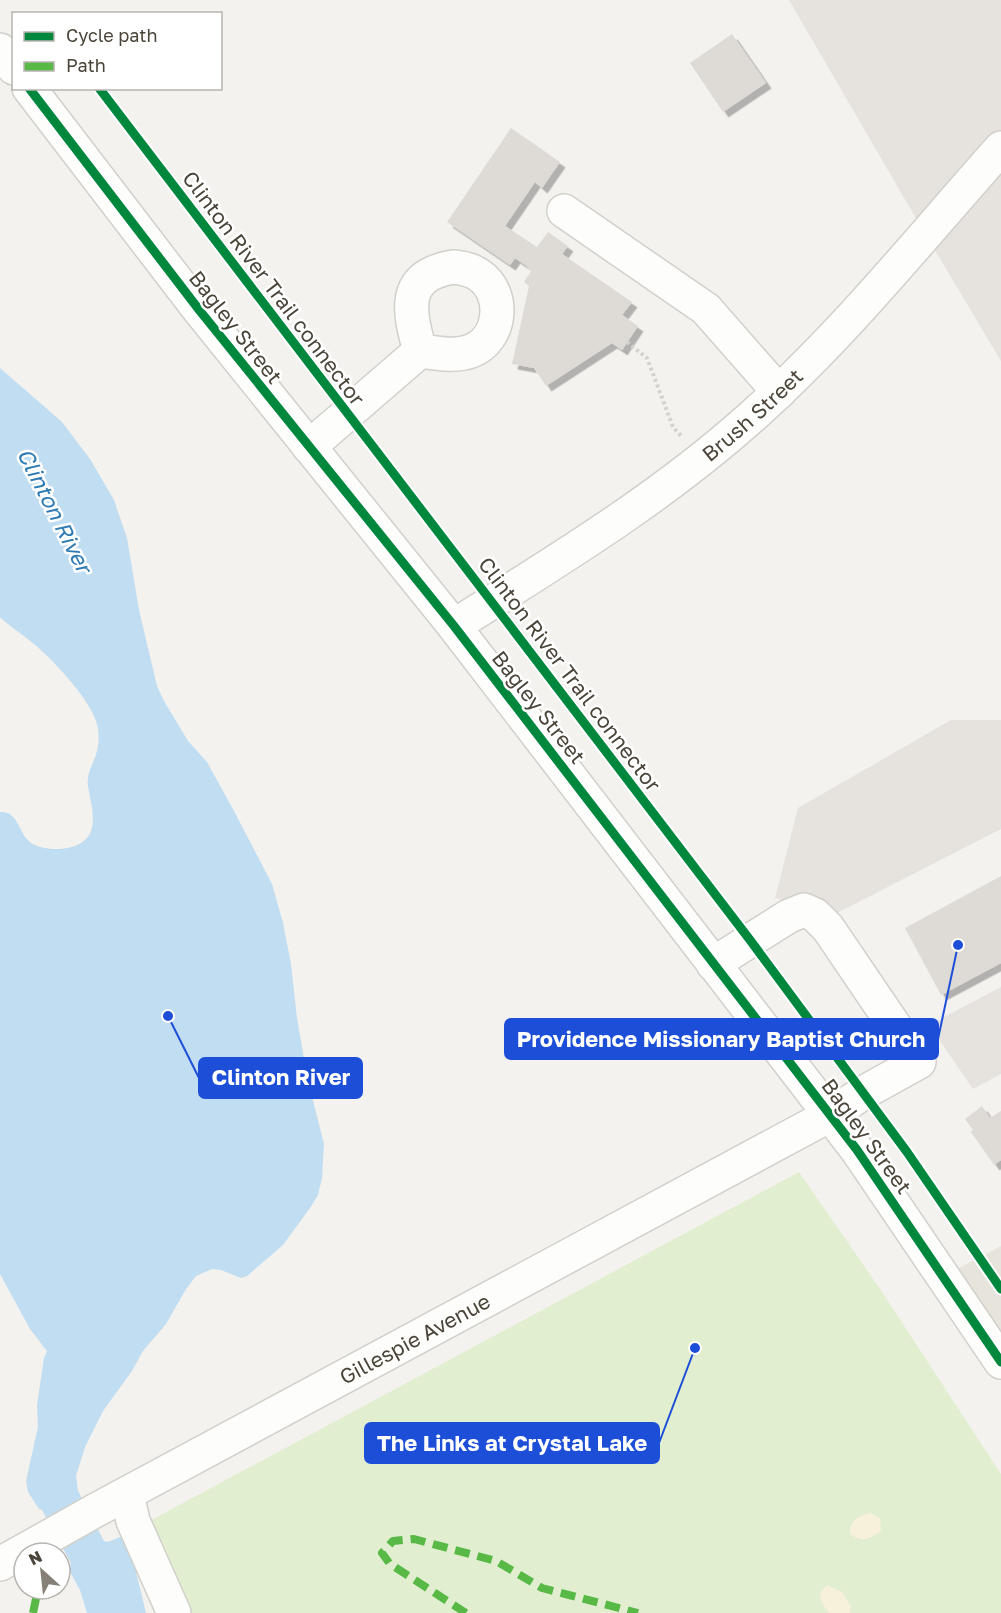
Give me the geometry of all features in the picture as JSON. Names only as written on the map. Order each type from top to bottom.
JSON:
[{"type":"street","points":[[0,50],[12,65]]},
{"type":"street","name":"Bagley Street","points":[[31,90],[200,311],[454,626],[830,1115],[886,1190],[1001,1362]]},
{"type":"street","name":"Brush Street","points":[[454,626],[602,531],[657,493],[721,443],[779,392],[847,322],[1001,148]]},
{"type":"street","points":[[564,211],[706,309],[779,392]]},
{"type":"street","points":[[309,447],[420,351]]},
{"type":"street","name":"Gillespie Avenue","points":[[0,1564],[830,1115],[863,1093],[919,1062],[828,928],[815,915],[804,910],[789,916],[713,964]]},
{"type":"street","points":[[127,1494],[137,1531],[174,1613]]},
{"type":"path","points":[[627,342],[648,358],[674,427],[688,444]]},
{"type":"shaded area","points":[[789,0],[1001,0],[1001,361],[917,220]]},
{"type":"shaded area","points":[[951,720],[1001,720],[1001,829],[837,913],[775,898],[798,808]]},
{"type":"shaded area","points":[[1001,987],[1001,1074],[973,1089],[929,1025]]},
{"type":"shaded area","points":[[1001,1246],[1001,1336],[957,1269]]},
{"type":"green space","points":[[799,1172],[880,1289],[1001,1474],[1001,1613],[162,1613],[144,1524]]},
{"type":"sand","points":[[870,1513],[880,1518],[881,1531],[866,1539],[850,1534],[855,1520]]},
{"type":"sand","points":[[828,1585],[842,1592],[851,1606],[850,1613],[829,1613],[820,1598],[821,1592]]},
{"type":"water","points":[[0,368],[62,422],[90,459],[114,500],[127,538],[139,610],[157,686],[188,741],[207,762],[272,884],[291,964],[297,1018],[308,1081],[324,1144],[322,1178],[318,1195],[283,1245],[247,1276],[241,1278],[212,1269],[196,1276],[166,1324],[143,1351],[132,1371],[103,1411],[85,1447],[76,1476],[78,1491],[104,1541],[108,1542],[127,1534],[146,1613],[87,1613],[80,1590],[72,1575],[72,1541],[59,1541],[42,1510],[28,1492],[26,1481],[38,1427],[37,1405],[47,1351],[30,1329],[0,1274],[0,812],[11,815],[26,838],[41,847],[68,848],[86,839],[90,833],[93,818],[88,776],[97,751],[99,737],[95,719],[81,694],[38,647],[0,617]]},
{"type":"building","points":[[732,34],[766,83],[723,112],[690,63]]},
{"type":"building","points":[[511,128],[560,162],[542,188],[535,182],[505,226],[537,247],[548,232],[568,246],[562,254],[632,302],[622,315],[638,326],[622,350],[612,343],[546,386],[534,368],[512,364],[529,286],[524,282],[531,271],[515,258],[510,265],[447,222]]},
{"type":"building","points":[[1001,876],[1001,963],[941,995],[905,928]]},
{"type":"building","points":[[982,1106],[990,1118],[1001,1111],[1001,1160],[994,1165],[971,1132],[973,1130],[965,1119]]},
{"type":"marked path","points":[[466,1613],[390,1564],[382,1553],[393,1541],[414,1539],[496,1561],[542,1588],[638,1613]]},
{"type":"marked path","points":[[33,1613],[36,1601]]},
{"type":"cycle path","points":[[31,90],[200,311],[454,626],[857,1150],[1001,1362]]},
{"type":"cycle path","name":"Clinton River Trail connector","points":[[101,90],[750,940],[907,1152],[1001,1289]]},
{"type":"place","name":"Providence Missionary Baptist Church","points":[[958,945]]},
{"type":"place","name":"Clinton River","points":[[168,1016]]},
{"type":"place","name":"The Links at Crystal Lake","points":[[695,1348]]}]
